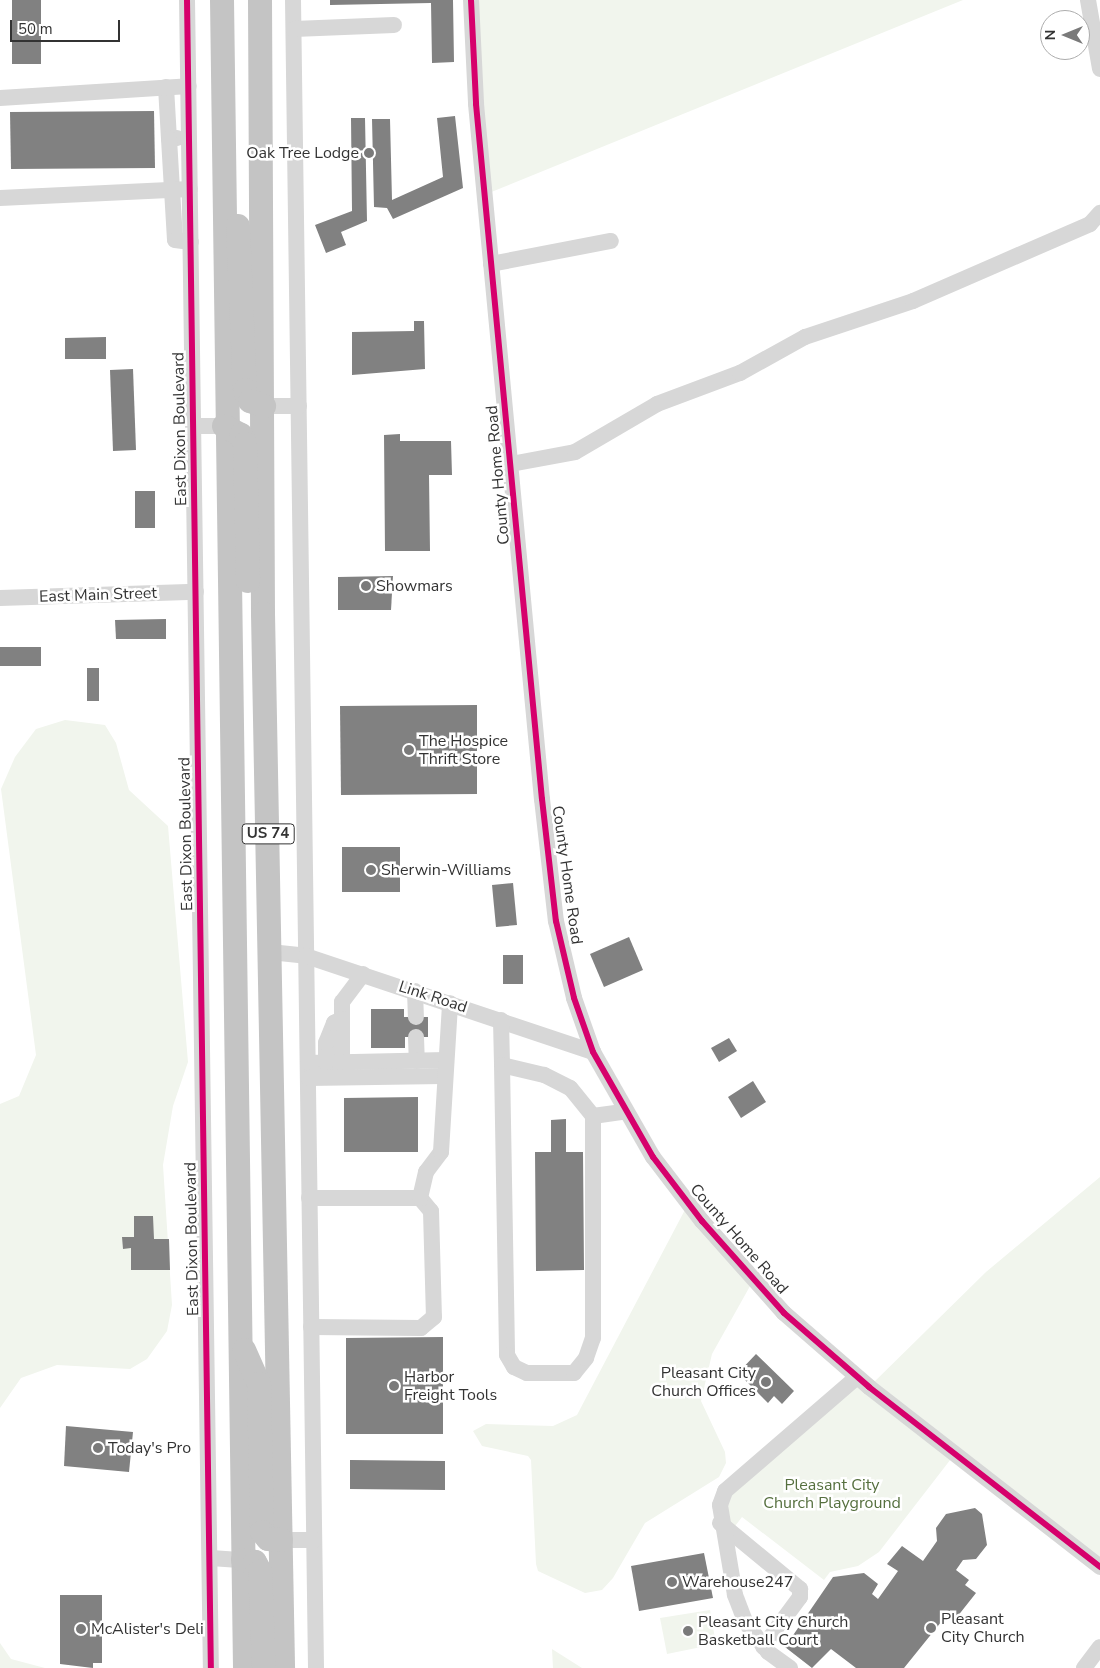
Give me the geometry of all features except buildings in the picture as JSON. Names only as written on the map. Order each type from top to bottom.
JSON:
[{"type":"highway","name":"US 74","points":[[222,0],[224,426],[244,1668]]},
{"type":"highway","name":"US 74","points":[[260,0],[264,648],[283,1668]]},
{"type":"highway","points":[[224,173],[239,228],[246,393],[250,401],[264,406]]},
{"type":"highway","points":[[224,426],[241,435],[245,444],[250,605],[264,648]]},
{"type":"highway","points":[[240,1342],[259,1384],[262,1532],[268,1539],[281,1540]]},
{"type":"highway","points":[[243,1560],[255,1562],[260,1571],[264,1668]]},
{"type":"street","name":"East Dixon Boulevard","points":[[187,0],[211,1558],[211,1668]]},
{"type":"street","points":[[293,0],[316,1668]]},
{"type":"street","name":"County Home Road","points":[[471,0],[491,264],[556,921],[574,998],[593,1052],[623,1112],[702,1221],[784,1313],[857,1377],[1100,1567]]},
{"type":"street","points":[[1088,0],[1100,69]]},
{"type":"street","points":[[294,28],[394,25]]},
{"type":"street","points":[[0,98],[189,86]]},
{"type":"street","points":[[166,87],[169,190],[175,240],[191,242]]},
{"type":"street","points":[[168,139],[190,137]]},
{"type":"street","points":[[0,198],[190,189]]},
{"type":"street","points":[[511,464],[575,452],[657,404],[740,373],[805,337],[913,301],[1090,224],[1100,213]]},
{"type":"street","points":[[491,264],[611,242]]},
{"type":"street","points":[[264,406],[299,406]]},
{"type":"street","name":"East Dixon Boulevard","points":[[194,426],[224,426]]},
{"type":"street","name":"East Main Street","points":[[0,598],[196,592]]},
{"type":"street","name":"Link Road","points":[[270,952],[306,956],[593,1052]]},
{"type":"street","points":[[334,1062],[342,1019],[342,1002],[363,974]]},
{"type":"street","points":[[415,991],[416,1017]]},
{"type":"street","points":[[420,1198],[426,1172],[441,1152],[444,1068],[450,1003]]},
{"type":"street","points":[[501,1020],[507,1355],[514,1367],[528,1372],[574,1373],[586,1358],[593,1338],[593,1116],[570,1088],[544,1075],[502,1065]]},
{"type":"street","points":[[416,1037],[417,1061]]},
{"type":"street","points":[[308,1070],[334,1062],[417,1061],[444,1068]]},
{"type":"street","points":[[308,1070],[444,1068]]},
{"type":"street","points":[[593,1116],[623,1112]]},
{"type":"street","points":[[309,1198],[420,1198],[431,1210],[432,1321],[421,1328],[311,1327]]},
{"type":"street","points":[[790,1668],[763,1647],[735,1595],[720,1523],[725,1491],[857,1377]]},
{"type":"street","points":[[720,1523],[800,1588],[800,1597],[763,1647]]},
{"type":"street","points":[[281,1540],[314,1540]]},
{"type":"street","points":[[211,1558],[243,1560]]},
{"type":"street","points":[[1084,1668],[1100,1647]]},
{"type":"green space","points":[[471,0],[963,0],[484,195]]},
{"type":"green space","points":[[65,720],[105,725],[116,743],[129,790],[168,826],[188,1062],[173,1106],[163,1165],[172,1305],[167,1331],[147,1359],[130,1369],[57,1365],[21,1378],[0,1408],[0,1104],[19,1096],[36,1055],[1,789],[15,757],[36,729]]},
{"type":"green space","name":"Pleasant City Church Playground","points":[[1100,1177],[1100,1567],[954,1455],[879,1552],[858,1566],[830,1572],[824,1580],[742,1517],[729,1534],[720,1505],[857,1377],[869,1387],[986,1272]]},
{"type":"green space","points":[[688,1204],[754,1279],[712,1354],[701,1401],[725,1452],[726,1463],[719,1477],[645,1523],[613,1578],[602,1590],[585,1593],[538,1571],[536,1564],[531,1460],[528,1456],[482,1446],[473,1431],[486,1424],[553,1426],[577,1415]]},
{"type":"green space","name":"Pleasant City Church Basketball Court","points":[[710,1610],[716,1644],[667,1654],[660,1618]]},
{"type":"green space","points":[[0,1643],[11,1659],[45,1668],[0,1668]]},
{"type":"green space","points":[[552,1649],[582,1668],[553,1668]]},
{"type":"cycle path","points":[[187,0],[211,1668]]},
{"type":"cycle path","points":[[471,0],[476,104],[542,799],[556,921],[574,998],[593,1052],[653,1157],[702,1221],[784,1313],[869,1387],[1100,1567]]},
{"type":"place","name":"Oak Tree Lodge","points":[[369,153]]},
{"type":"place","name":"Showmars","points":[[366,586]]},
{"type":"place","name":"The Hospice Thrift Store","points":[[409,750]]},
{"type":"place","name":"Sherwin-Williams","points":[[371,870]]},
{"type":"place","name":"Pleasant City Church Offices","points":[[766,1382]]},
{"type":"place","name":"Harbor Freight Tools","points":[[394,1386]]},
{"type":"place","name":"Today's Pro","points":[[98,1448]]},
{"type":"place","name":"Warehouse247","points":[[672,1582]]},
{"type":"place","name":"Pleasant City Church","points":[[931,1628]]},
{"type":"place","name":"McAlister's Deli","points":[[81,1629]]},
{"type":"place","name":"Pleasant City Church Basketball Court","points":[[688,1631]]}]
